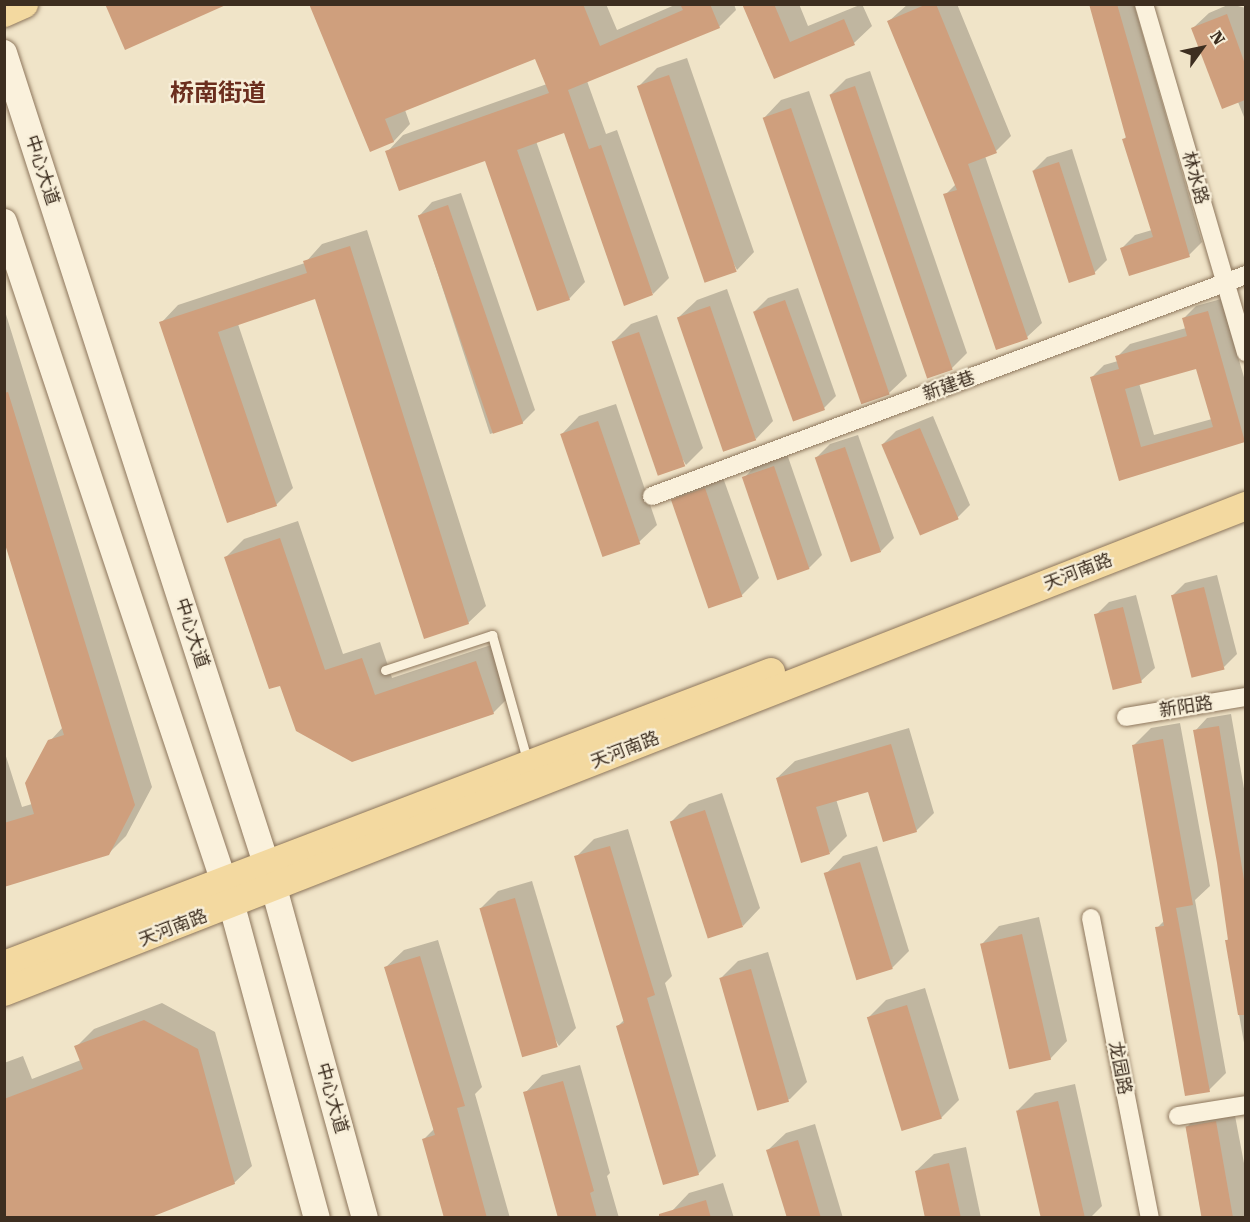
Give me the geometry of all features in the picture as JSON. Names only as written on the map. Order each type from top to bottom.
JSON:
[{"type":"main road","points":[[4,13],[24,4]]},
{"type":"main road","name":"中心大道","points":[[4,53],[270,877],[365,1218]]},
{"type":"main road","points":[[4,222],[227,893],[317,1218]]},
{"type":"main road","name":"天河南路","points":[[270,877],[528,765],[1245,488]]},
{"type":"main road","name":"天河南路","points":[[4,965],[227,893],[1245,506]]},
{"type":"main road","name":"天河南路","points":[[4,992],[227,893]]},
{"type":"street","name":"林水路","points":[[1144,4],[1245,352]]},
{"type":"street","name":"新建巷","points":[[652,496],[1245,275]]},
{"type":"street","name":"新阳路","points":[[1126,717],[1245,697]]},
{"type":"street","name":"龙园路","points":[[1091,918],[1150,1218]]},
{"type":"street","points":[[1178,1116],[1245,1105]]},
{"type":"lane","points":[[385,670],[492,635],[528,765]]},
{"type":"building","points":[[105,4],[228,4],[125,50]]},
{"type":"building","points":[[309,4],[583,4],[600,46],[683,10],[680,4],[710,4],[720,28],[568,90],[589,149],[601,145],[653,295],[624,306],[564,133],[517,150],[570,300],[537,311],[485,161],[399,191],[385,151],[549,93],[535,59],[385,119],[394,142],[370,152]]},
{"type":"building","points":[[742,4],[774,4],[790,42],[844,19],[855,45],[774,79]]},
{"type":"building","points":[[927,4],[936,4],[997,153],[968,164],[1028,339],[996,350],[943,194],[957,190],[887,21]]},
{"type":"building","points":[[1089,4],[1117,4],[1190,257],[1129,276],[1120,248],[1153,237],[1122,139],[1126,138]]},
{"type":"building","points":[[1227,14],[1245,64],[1245,100],[1222,109],[1191,28]]},
{"type":"building","points":[[669,75],[737,272],[705,283],[637,86]]},
{"type":"building","points":[[855,86],[953,370],[927,378],[829,95]]},
{"type":"building","points":[[791,108],[890,394],[861,404],[763,118]]},
{"type":"building","points":[[1059,162],[1095,274],[1069,283],[1032,171]]},
{"type":"building","points":[[448,205],[523,423],[493,434],[418,215]]},
{"type":"building","points":[[350,246],[469,624],[424,639],[315,299],[218,332],[277,506],[227,523],[159,322],[307,273],[303,261]]},
{"type":"building","points":[[785,300],[825,410],[793,422],[753,312]]},
{"type":"building","points":[[710,306],[756,440],[723,452],[677,317]]},
{"type":"building","points":[[1208,311],[1245,442],[1119,481],[1090,377],[1119,369],[1115,356],[1187,336],[1182,318]],"holes":[[[1196,369],[1213,427],[1141,447],[1125,389]]]},
{"type":"building","points":[[639,332],[685,466],[658,476],[612,341]]},
{"type":"building","points":[[8,392],[135,805],[109,855],[4,887],[4,823],[34,814],[25,783],[48,740],[64,735],[4,541],[4,393]]},
{"type":"building","points":[[598,421],[640,544],[603,557],[560,434]]},
{"type":"building","points":[[920,428],[959,519],[920,536],[881,444]]},
{"type":"building","points":[[845,447],[881,552],[851,562],[815,457]]},
{"type":"building","points":[[774,466],[809,569],[777,580],[742,477]]},
{"type":"building","points":[[705,488],[742,597],[708,608],[671,500]]},
{"type":"building","points":[[280,538],[325,670],[362,658],[375,695],[476,661],[494,714],[352,762],[296,731],[280,686],[269,689],[224,557]]},
{"type":"building","points":[[1204,587],[1225,669],[1192,678],[1171,595]]},
{"type":"building","points":[[1123,607],[1142,683],[1113,690],[1094,614]]},
{"type":"building","points":[[1219,726],[1245,886],[1245,1015],[1238,1015],[1225,940],[1228,940],[1217,863],[1193,730]]},
{"type":"building","points":[[1163,739],[1193,905],[1176,908],[1210,1092],[1185,1096],[1155,927],[1164,926],[1132,745]]},
{"type":"building","points":[[891,744],[917,832],[883,842],[868,792],[816,807],[830,854],[801,863],[776,778]]},
{"type":"building","points":[[705,810],[743,927],[708,938],[670,821]]},
{"type":"building","points":[[610,846],[655,995],[647,998],[699,1175],[663,1185],[616,1026],[624,1023],[574,856]]},
{"type":"building","points":[[860,862],[893,969],[856,980],[824,873]]},
{"type":"building","points":[[515,898],[558,1047],[522,1057],[479,908]]},
{"type":"building","points":[[1022,934],[1051,1060],[1009,1069],[980,944]]},
{"type":"building","points":[[420,956],[465,1106],[457,1108],[487,1218],[444,1218],[422,1139],[435,1135],[384,967]]},
{"type":"building","points":[[751,969],[789,1102],[757,1111],[719,978]]},
{"type":"building","points":[[907,1005],[942,1119],[902,1131],[867,1017]]},
{"type":"building","points":[[144,1020],[198,1049],[235,1184],[149,1218],[4,1218],[4,1099],[83,1069],[74,1046]]},
{"type":"building","points":[[563,1081],[594,1191],[590,1193],[597,1218],[558,1218],[523,1092]]},
{"type":"building","points":[[1058,1101],[1085,1218],[1041,1218],[1016,1111]]},
{"type":"building","points":[[1216,1121],[1233,1218],[1202,1218],[1185,1126]]},
{"type":"building","points":[[798,1140],[821,1218],[787,1218],[766,1150]]},
{"type":"building","points":[[949,1163],[961,1218],[925,1218],[915,1171]]},
{"type":"building","points":[[706,1200],[711,1218],[659,1218],[659,1214]]},
{"type":"district","name":"桥南街道","points":[[218,94]]}]
